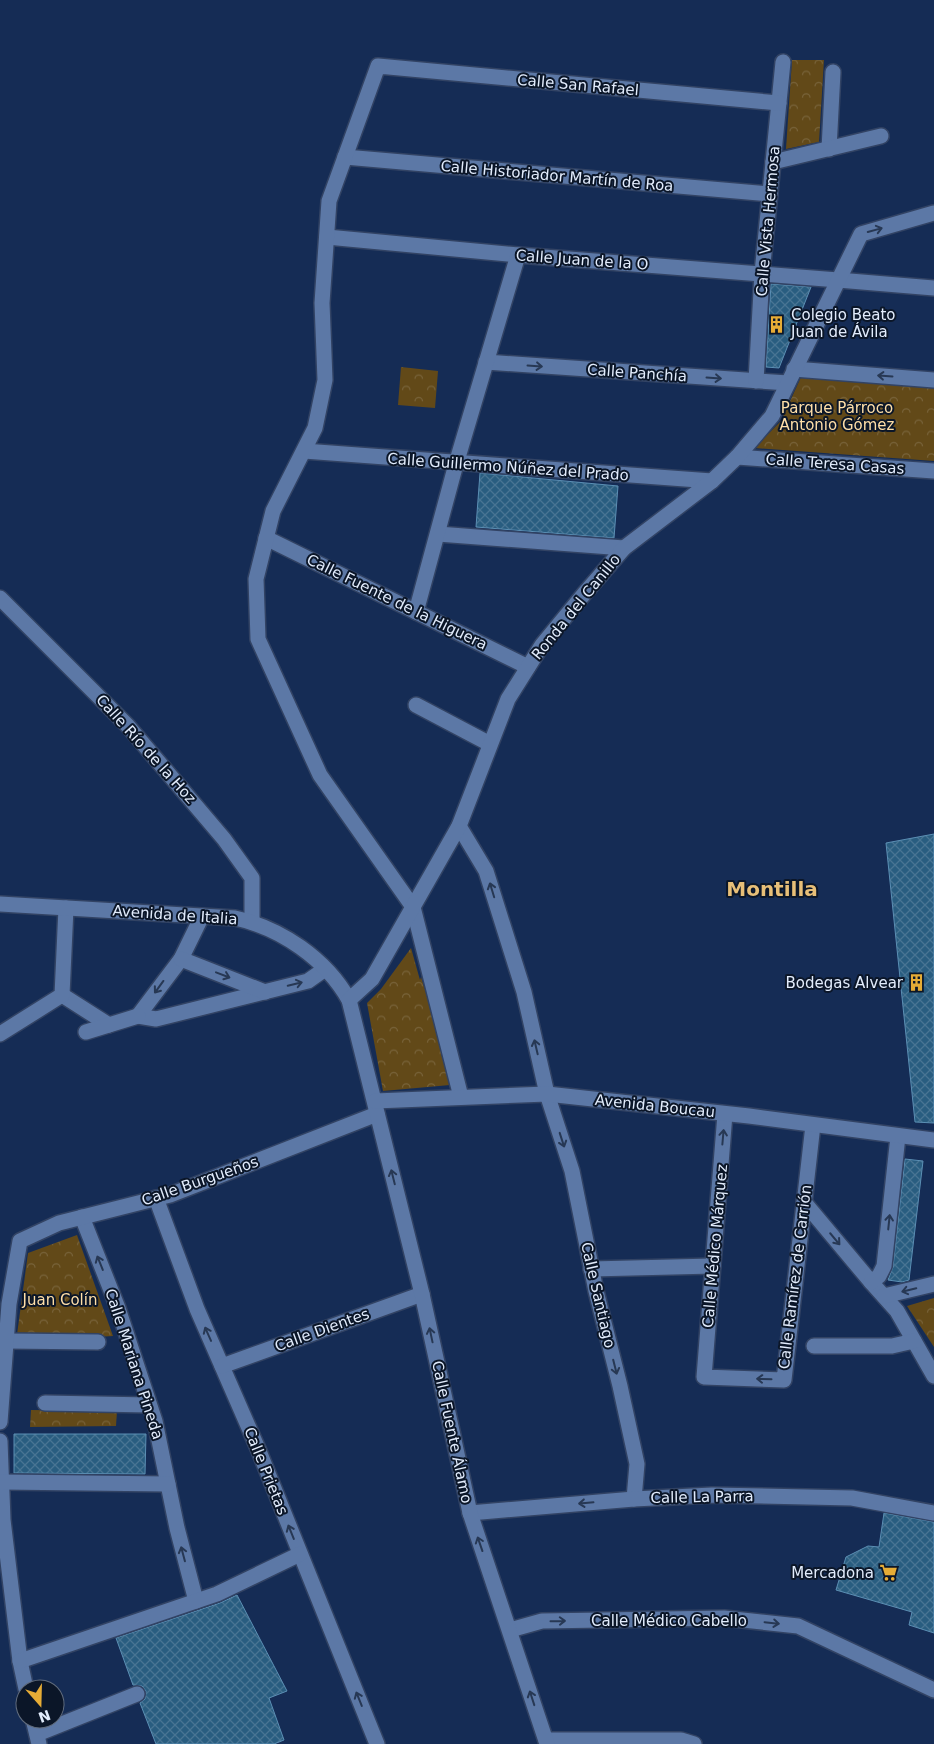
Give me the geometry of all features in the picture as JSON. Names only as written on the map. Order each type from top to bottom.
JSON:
[{"type":"street","name":"Calle Vista Hermosa","points":[[756,381],[762,273],[783,62]]},
{"type":"street","name":"Calle San Rafael","points":[[345,157],[378,66],[779,103]]},
{"type":"street","points":[[829,149],[833,72]]},
{"type":"street","points":[[773,162],[881,136]]},
{"type":"street","name":"Calle Historiador Martín de Roa","points":[[345,157],[770,194]]},
{"type":"street","points":[[345,157],[329,201],[322,303],[325,380],[315,428],[273,511],[266,538],[256,579],[258,639],[320,776],[413,907],[461,1098]]},
{"type":"street","name":"Ronda del Canillo","points":[[349,1000],[372,978],[459,826],[508,699],[542,645],[624,548],[712,482],[772,416],[861,234],[934,213]]},
{"type":"street","name":"Calle Juan de la O","points":[[327,237],[518,255],[934,288]]},
{"type":"street","points":[[416,612],[456,464],[518,255]]},
{"type":"street","name":"Calle Panchía","points":[[486,362],[788,383]]},
{"type":"street","points":[[794,369],[934,380]]},
{"type":"street","name":"Calle Guillermo Núñez del Prado","points":[[304,452],[712,482]]},
{"type":"street","name":"Calle Teresa Casas","points":[[736,457],[934,471]]},
{"type":"street","points":[[438,534],[624,548]]},
{"type":"street","name":"Calle Fuente de la Higuera","points":[[266,538],[528,667]]},
{"type":"street","name":"Calle Río de la Hoz","points":[[0,598],[128,726],[224,839],[252,878],[252,922]]},
{"type":"street","points":[[416,705],[490,744]]},
{"type":"street","name":"Calle Santiago","points":[[459,826],[486,871],[524,992],[547,1094],[572,1172],[591,1269],[637,1464],[634,1499]]},
{"type":"street","name":"Avenida de Italia","points":[[0,904],[235,918],[272,929],[299,946],[325,969],[342,988],[349,1000],[376,1107]]},
{"type":"street","points":[[62,995],[66,908]]},
{"type":"street","points":[[138,1016],[180,958],[202,916]]},
{"type":"street","points":[[180,958],[265,992]]},
{"type":"street","points":[[86,1032],[138,1016],[156,1019],[308,981],[325,969]]},
{"type":"street","points":[[62,995],[109,1025]]},
{"type":"street","points":[[0,1034],[62,995]]},
{"type":"street","name":"Avenida Boucau","points":[[376,1107],[461,1098],[547,1094],[934,1140]]},
{"type":"street","name":"Calle Burgueños","points":[[6,1341],[9,1304],[20,1241],[59,1223],[170,1195],[376,1107]]},
{"type":"street","name":"Calle Fuente Álamo","points":[[376,1107],[422,1294],[470,1514],[547,1742]]},
{"type":"street","name":"Calle Médico Márquez","points":[[704,1377],[725,1114]]},
{"type":"street","name":"Calle Ramírez de Carrión","points":[[704,1377],[784,1380],[813,1125]]},
{"type":"street","points":[[871,1282],[879,1276],[884,1266],[898,1136]]},
{"type":"street","name":"Calle Prietas","points":[[156,1198],[197,1309],[259,1451],[377,1744]]},
{"type":"street","points":[[804,1202],[897,1311],[934,1376]]},
{"type":"street","name":"Calle Mariana Pineda","points":[[82,1217],[118,1308],[155,1421],[176,1528],[196,1601]]},
{"type":"street","points":[[591,1269],[713,1266]]},
{"type":"street","points":[[884,1296],[934,1284]]},
{"type":"street","name":"Calle Dientes","points":[[222,1366],[422,1294]]},
{"type":"street","points":[[0,1422],[6,1341],[98,1342]]},
{"type":"street","points":[[814,1346],[892,1346],[914,1341]]},
{"type":"street","points":[[45,1403],[149,1405]]},
{"type":"street","points":[[0,1442],[4,1520],[20,1661],[24,1679]]},
{"type":"street","points":[[2,1482],[168,1484]]},
{"type":"street","name":"Calle La Parra","points":[[470,1514],[634,1499],[712,1495],[852,1498],[934,1513]]},
{"type":"street","points":[[20,1661],[218,1594],[300,1554]]},
{"type":"street","name":"Calle Médico Cabello","points":[[510,1630],[542,1622],[724,1618],[798,1626],[934,1690]]},
{"type":"street","points":[[38,1739],[137,1694]]},
{"type":"street","points":[[547,1742],[680,1740],[694,1744]]},
{"type":"green space","points":[[792,60],[824,60],[819,142],[786,149]]},
{"type":"green space","points":[[401,367],[438,371],[435,408],[398,405]]},
{"type":"green space","name":"Parque Párroco Antonio Gómez","points":[[801,377],[934,388],[934,461],[754,448],[781,421]]},
{"type":"green space","points":[[411,948],[420,980],[421,977],[447,1056],[441,1053],[450,1085],[383,1091],[367,1003],[381,989]]},
{"type":"green space","name":"Juan Colín","points":[[77,1235],[113,1336],[16,1342],[28,1253]]},
{"type":"green space","points":[[934,1298],[934,1347],[907,1306]]},
{"type":"green space","points":[[31,1410],[117,1411],[116,1426],[30,1427]]},
{"type":"building","name":"Colegio Beato Juan de Ávila","points":[[771,284],[811,287],[779,368],[766,367]]},
{"type":"building","points":[[480,473],[618,486],[614,538],[476,527]]},
{"type":"building","name":"Bodegas Alvear","points":[[934,834],[934,1123],[915,1122],[886,843]]},
{"type":"building","points":[[905,1159],[923,1161],[909,1280],[902,1282],[888,1280],[893,1267]]},
{"type":"building","points":[[14,1434],[146,1434],[145,1474],[14,1473]]},
{"type":"building","name":"Mercadona","points":[[884,1513],[934,1522],[934,1633],[909,1625],[912,1612],[836,1590],[846,1557],[868,1546],[879,1547]]},
{"type":"building","points":[[237,1595],[287,1691],[269,1698],[284,1740],[274,1744],[156,1744],[140,1703],[145,1699],[146,1691],[142,1686],[133,1685],[116,1638],[220,1603]]},
{"type":"place","name":"Colegio Beato Juan de Ávila","points":[[777,324]]},
{"type":"place","name":"Bodegas Alvear","points":[[917,983]]},
{"type":"place","name":"Mercadona","points":[[888,1573]]},
{"type":"district","name":"Montilla","points":[[772,889]]}]
